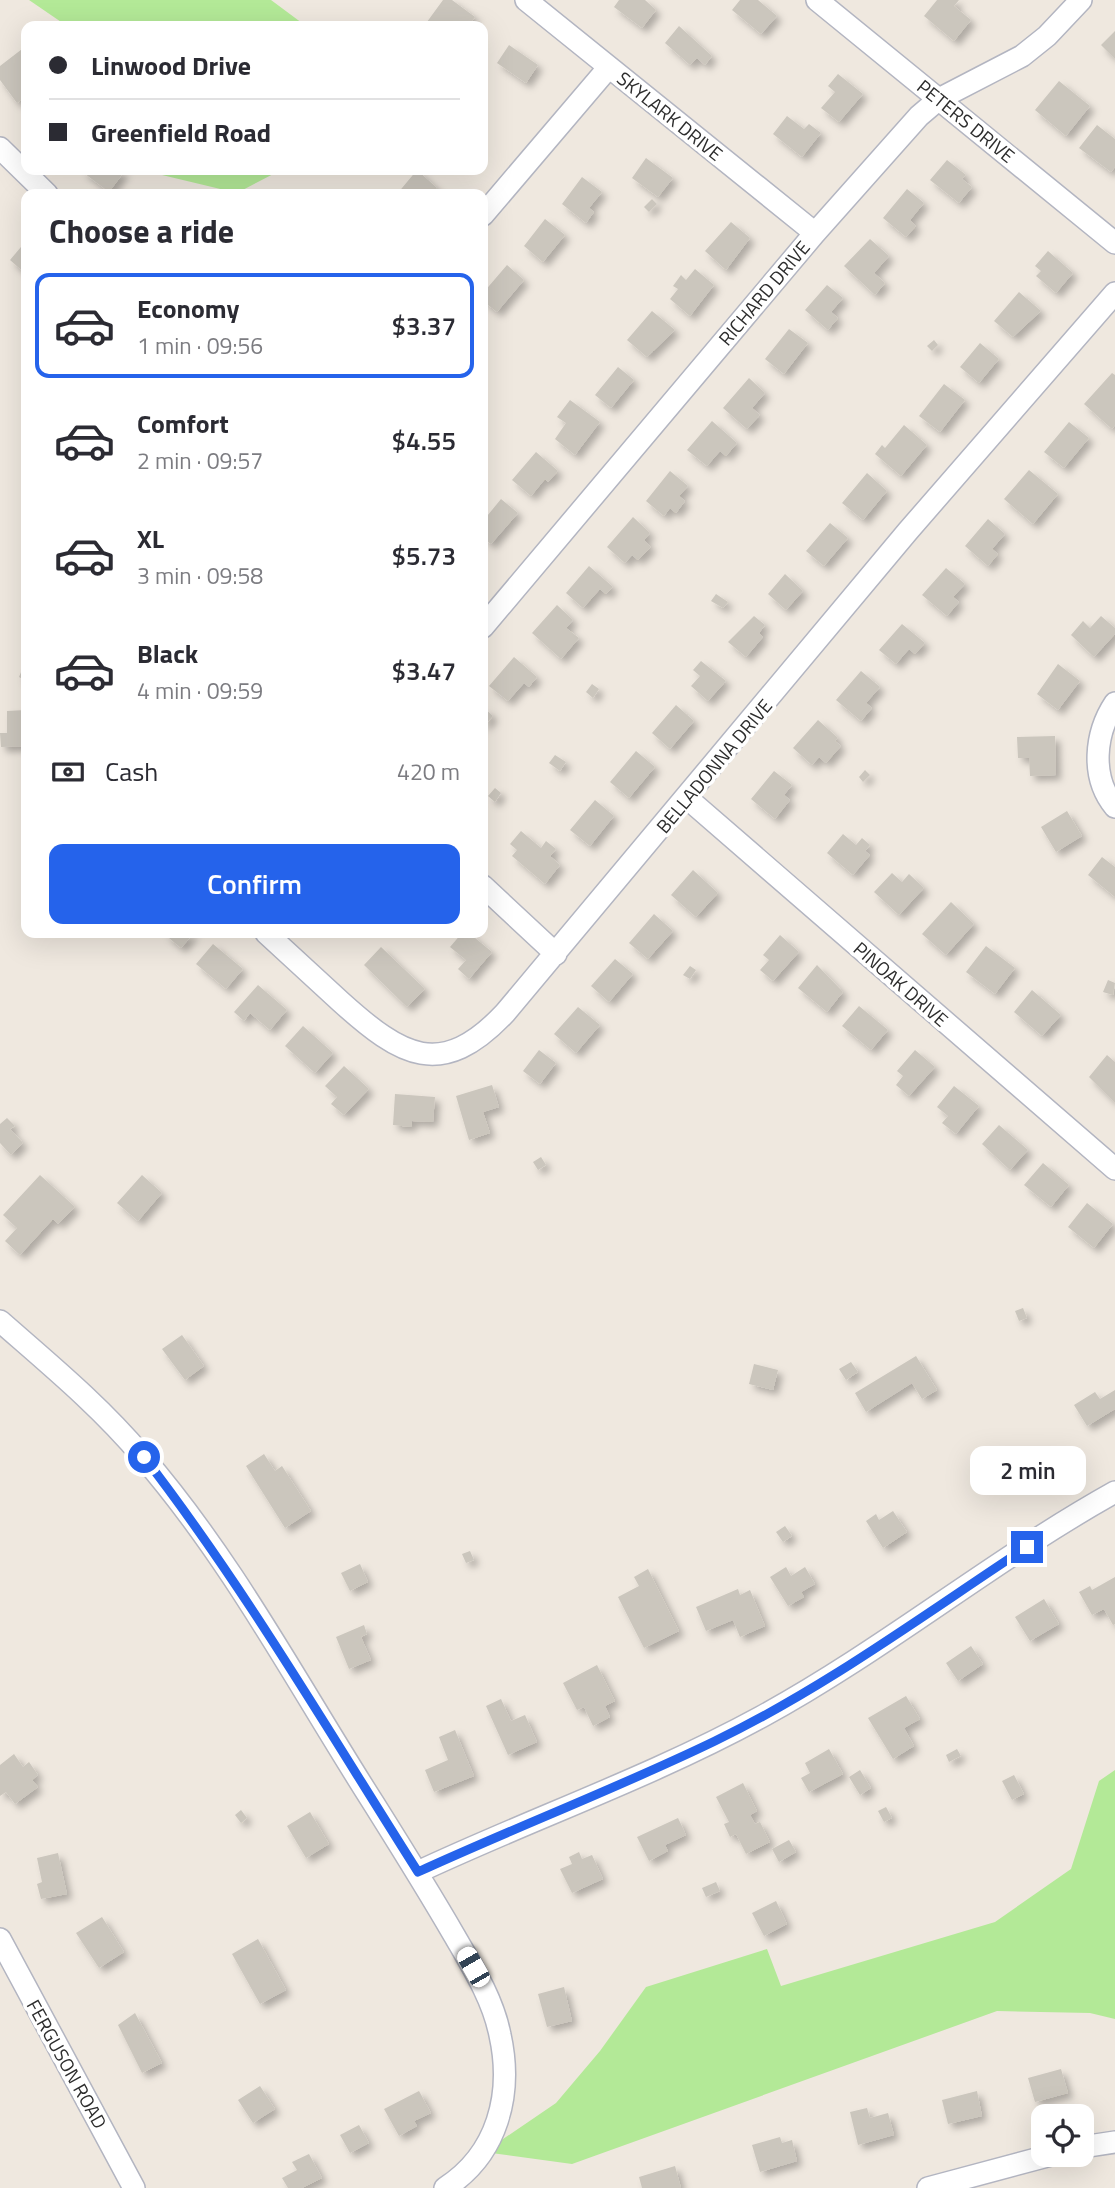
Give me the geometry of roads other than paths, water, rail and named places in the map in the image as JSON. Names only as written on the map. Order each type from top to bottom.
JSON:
[{"type":"street","name":"SKYLARK DRIVE","points":[[526,0],[815,233]]},
{"type":"street","name":"PETERS DRIVE","points":[[817,0],[1115,243]]},
{"type":"street","name":"RICHARD DRIVE","points":[[488,621],[899,137],[939,99],[1022,55],[1047,36],[1081,0]]},
{"type":"street","points":[[488,209],[609,67]]},
{"type":"street","points":[[0,148],[21,169]]},
{"type":"street","points":[[28,175],[42,189]]},
{"type":"street","name":"BELLADONNA DRIVE","points":[[272,938],[382,1038],[408,1052],[423,1054],[455,1051],[481,1037],[556,954],[908,531],[1115,293]]},
{"type":"street","points":[[1115,702],[1106,716],[1098,748],[1104,787],[1115,807]]},
{"type":"street","name":"PINOAK DRIVE","points":[[687,798],[1115,1169]]},
{"type":"street","points":[[488,891],[556,954]]},
{"type":"street","points":[[0,1321],[119,1430],[178,1501],[273,1642],[418,1872],[485,1991],[500,2035],[504,2061],[502,2112],[493,2133],[472,2166],[445,2188]]},
{"type":"street","points":[[418,1872],[472,1845],[715,1741],[763,1716],[847,1666],[1115,1492]]},
{"type":"street","name":"FERGUSON ROAD","points":[[0,1939],[134,2188]]},
{"type":"street","points":[[1094,2145],[1115,2142]]},
{"type":"street","points":[[928,2188],[1031,2160]]}]
